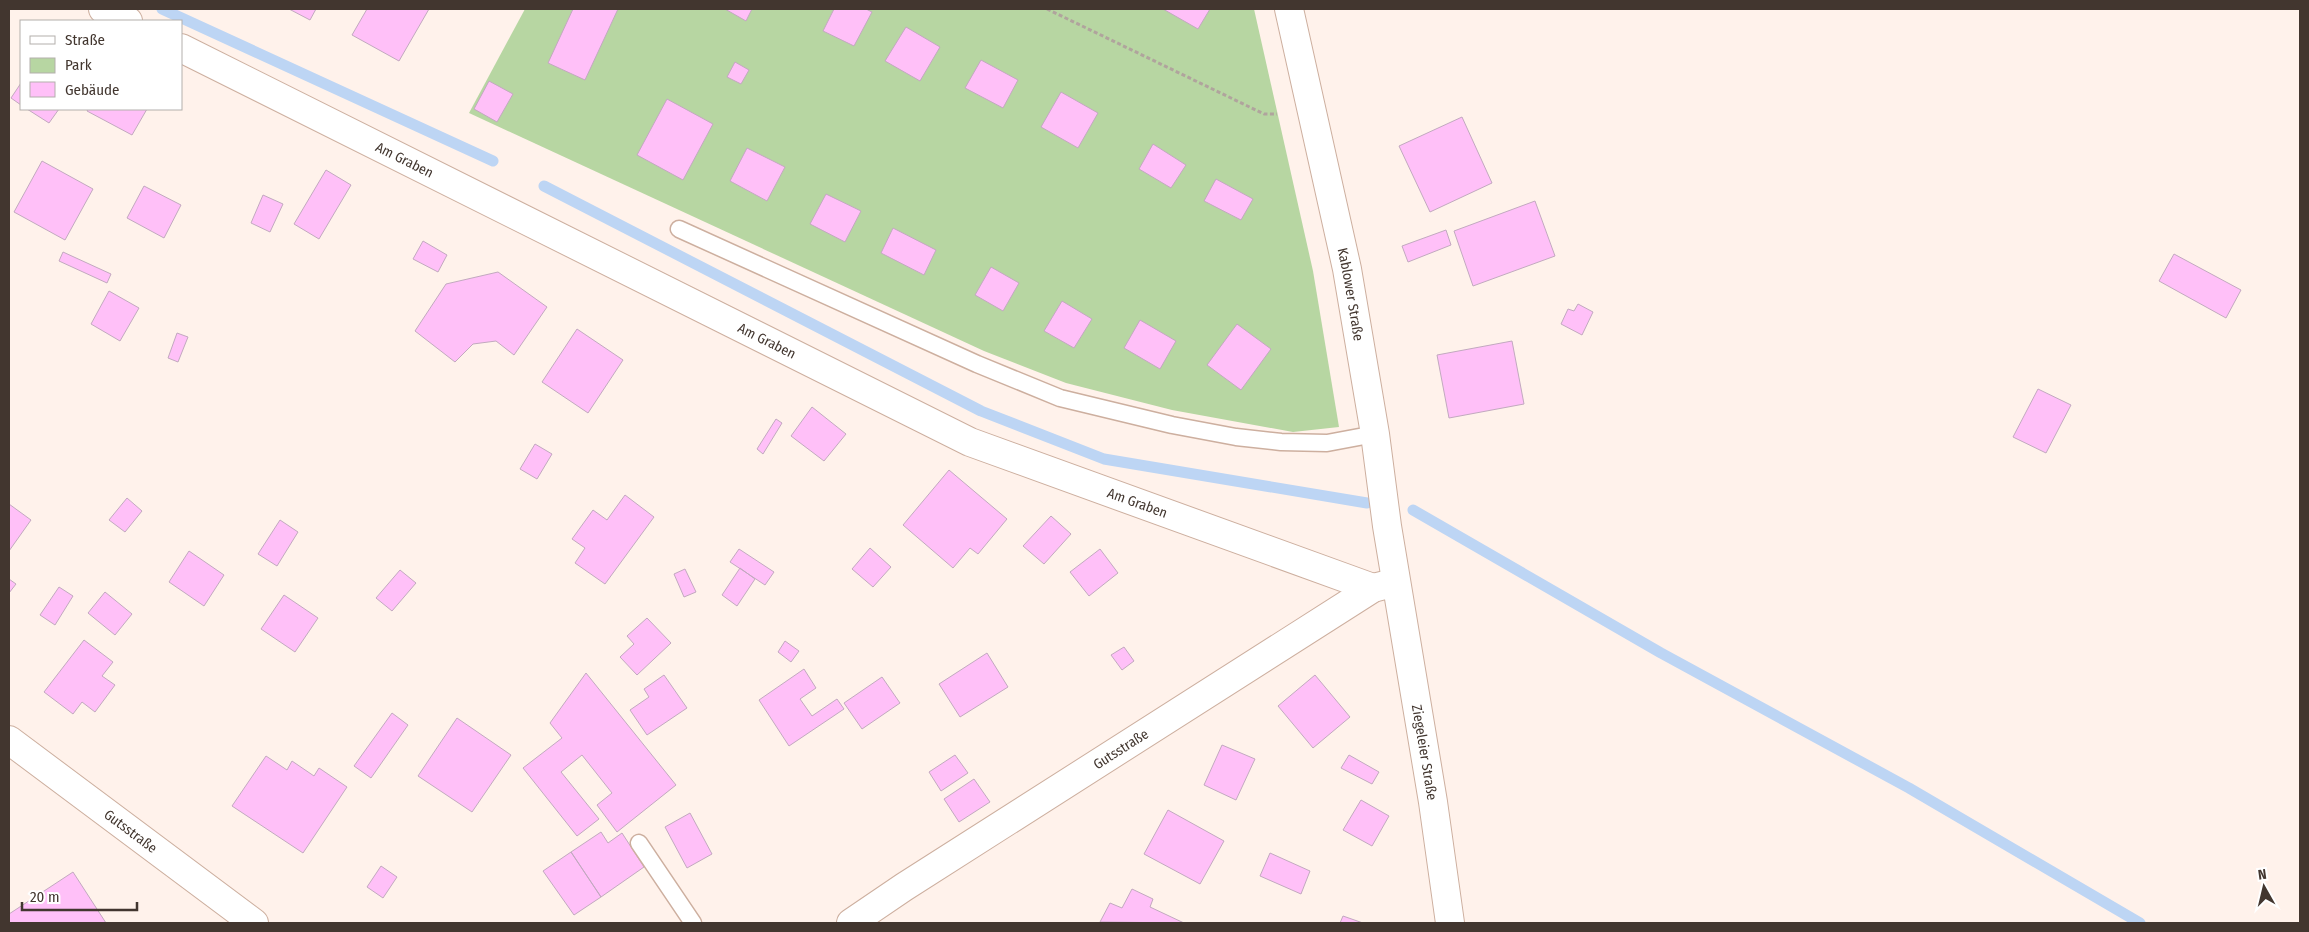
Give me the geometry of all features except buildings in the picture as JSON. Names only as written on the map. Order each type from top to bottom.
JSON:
[{"type":"street","points":[[103,9],[126,20]]},
{"type":"street","name":"Kablower Straße","points":[[1289,9],[1347,269],[1375,434],[1385,586]]},
{"type":"street","name":"Am Graben","points":[[182,48],[970,442],[1385,586]]},
{"type":"street","name":"Gutsstraße","points":[[851,923],[904,886],[1385,586]]},
{"type":"street","name":"Ziegeleier Straße","points":[[1385,586],[1433,802],[1450,923]]},
{"type":"street","name":"Gutsstraße","points":[[9,740],[254,923]]},
{"type":"lane","points":[[679,229],[977,364],[1060,398],[1172,425],[1236,437],[1281,442],[1327,443],[1375,434]]},
{"type":"lane","points":[[639,843],[693,923]]},
{"type":"path","points":[[1047,9],[1264,114],[1313,112]]},
{"type":"green space","points":[[525,9],[1254,9],[1313,271],[1339,427],[1293,432],[1172,410],[1066,383],[984,351],[469,113]]},
{"type":"waterway","points":[[162,9],[493,161]]},
{"type":"waterway","points":[[544,186],[981,411],[1104,459],[1367,503]]},
{"type":"waterway","points":[[1413,510],[1661,653],[1909,788],[2140,923]]}]
